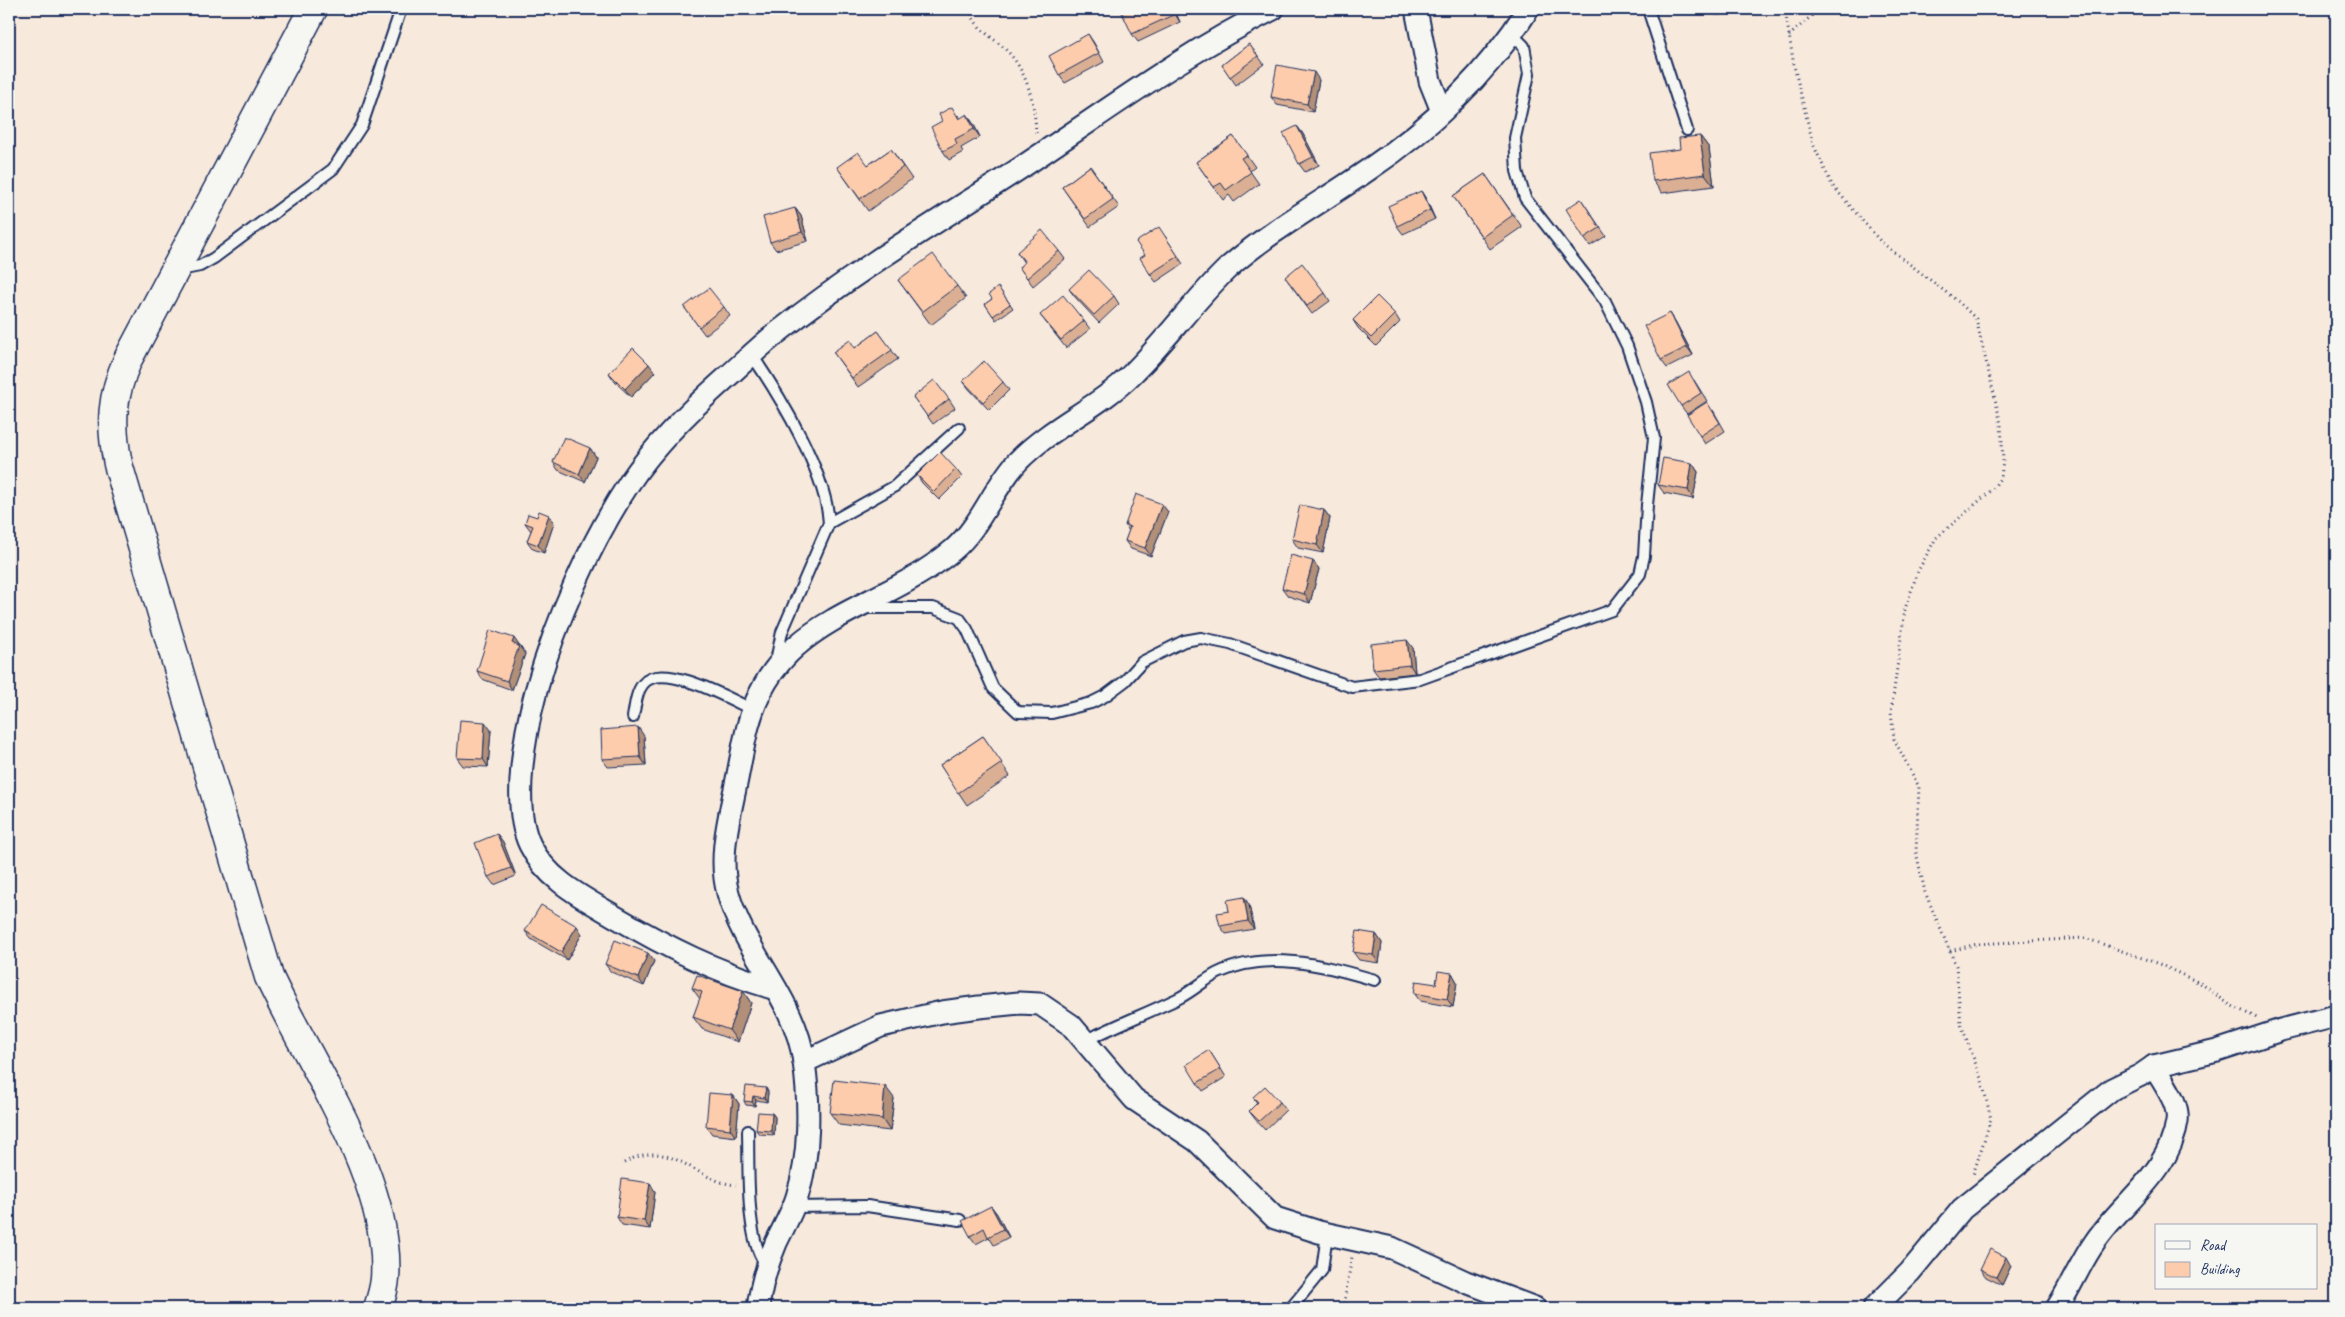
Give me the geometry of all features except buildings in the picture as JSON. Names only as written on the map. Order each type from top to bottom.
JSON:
[{"type":"street","points":[[313,9],[174,271],[118,382],[112,409],[112,437],[118,464],[269,977],[284,1010],[323,1079],[370,1186],[381,1224],[385,1253],[385,1280],[378,1308]]},
{"type":"street","points":[[776,989],[733,976],[666,946],[571,890],[549,872],[529,843],[525,831],[521,793],[523,753],[533,704],[547,653],[602,531],[631,480],[665,438],[702,399],[782,329],[869,267],[1181,60],[1273,9]]},
{"type":"street","points":[[1416,9],[1430,81],[1442,112]]},
{"type":"street","points":[[758,1308],[767,1264],[793,1207],[802,1177],[806,1142],[804,1062],[799,1036],[738,919],[728,896],[724,878],[726,838],[748,725],[763,687],[787,653],[802,639],[854,607],[897,586],[953,550],[976,524],[1006,475],[1020,459],[1063,425],[1108,395],[1134,372],[1211,284],[1232,264],[1373,167],[1442,112],[1463,93],[1512,34],[1528,9]]},
{"type":"street","points":[[804,1062],[881,1026],[942,1012],[1019,1003],[1040,1004],[1071,1024],[1134,1099],[1197,1141],[1275,1218],[1294,1226],[1392,1248],[1466,1282],[1535,1308]]},
{"type":"street","points":[[1874,1308],[1910,1272],[1962,1209],[2112,1089],[2141,1075],[2154,1066],[2217,1051],[2281,1030],[2336,1016]]},
{"type":"street","points":[[2057,1308],[2094,1243],[2113,1219],[2145,1187],[2162,1161],[2173,1136],[2178,1120],[2175,1105],[2154,1066]]},
{"type":"lane","points":[[174,271],[200,266],[214,258],[333,169],[362,125],[401,9]]},
{"type":"lane","points":[[1648,9],[1687,130]]},
{"type":"lane","points":[[854,607],[933,608],[959,618],[967,628],[993,688],[1018,712],[1033,714],[1073,709],[1098,700],[1124,681],[1142,662],[1184,641],[1201,638],[1230,644],[1352,687],[1370,686],[1420,679],[1612,610],[1640,574],[1644,556],[1654,438],[1646,402],[1627,346],[1605,300],[1525,198],[1517,171],[1515,138],[1529,74],[1524,46],[1512,34]]},
{"type":"lane","points":[[752,355],[779,396],[819,479],[828,505],[829,523],[782,632],[775,669]]},
{"type":"lane","points":[[829,523],[895,486],[959,428]]},
{"type":"lane","points":[[633,717],[639,690],[644,682],[655,677],[684,679],[754,710]]},
{"type":"lane","points":[[1085,1041],[1194,991],[1217,974],[1239,966],[1292,961],[1319,964],[1375,980]]},
{"type":"lane","points":[[748,1131],[752,1232],[760,1258],[767,1264]]},
{"type":"lane","points":[[793,1207],[867,1206],[960,1220]]},
{"type":"lane","points":[[1291,1308],[1322,1270],[1327,1234]]},
{"type":"path","points":[[970,9],[972,16],[985,35],[1002,47],[1020,67],[1035,108],[1036,157]]},
{"type":"path","points":[[1785,9],[1794,66],[1813,144],[1832,185],[1881,242],[1960,302],[1976,318],[2001,424],[2003,461],[2000,477],[1992,490],[1936,538],[1918,571],[1905,609],[1891,712],[1894,738],[1919,787],[1916,852],[1925,892],[1956,966],[1961,1024],[1982,1080],[1991,1119],[1962,1209]]},
{"type":"path","points":[[1789,36],[1819,9]]},
{"type":"path","points":[[1950,952],[1977,944],[2085,938],[2159,964],[2202,984],[2230,1005],[2281,1030]]},
{"type":"path","points":[[624,1163],[637,1155],[657,1154],[678,1159],[721,1184],[750,1187]]},
{"type":"path","points":[[1343,1308],[1349,1284],[1354,1239]]}]
